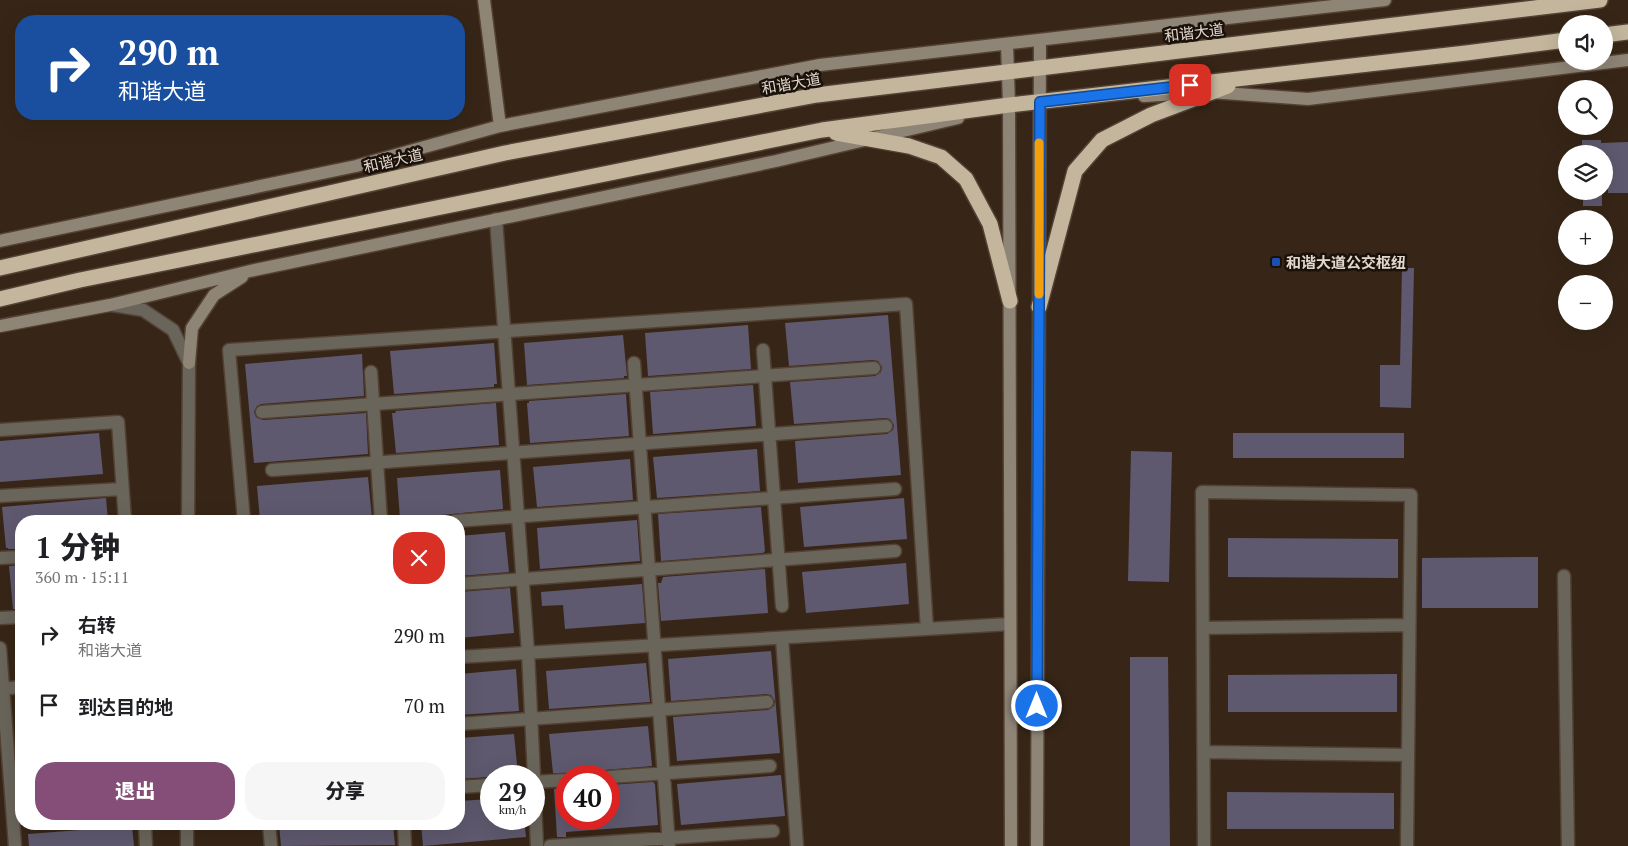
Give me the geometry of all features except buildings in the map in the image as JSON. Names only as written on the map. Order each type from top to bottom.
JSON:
[{"type":"highway","name":"和谐大道","points":[[0,268],[505,153],[817,95],[1600,0]]},
{"type":"highway","points":[[1613,34],[1628,32]]},
{"type":"highway","points":[[0,299],[137,268],[822,130],[1009,105],[1558,41]]},
{"type":"highway","points":[[1039,306],[1075,171],[1102,140],[1151,115],[1247,78]]},
{"type":"highway","points":[[822,130],[909,146],[941,157],[966,179],[990,224],[1010,301]]},
{"type":"street","points":[[484,0],[500,126]]},
{"type":"street","points":[[0,241],[356,166],[500,126],[820,65],[1385,0]]},
{"type":"street","points":[[1037,846],[1040,40]]},
{"type":"street","points":[[1007,44],[1010,301],[1011,846]]},
{"type":"street","points":[[1040,102],[1210,92],[1308,99],[1628,60]]},
{"type":"street","points":[[0,326],[110,305],[250,271],[776,161],[1009,105]]},
{"type":"street","points":[[496,219],[523,579],[533,765]]},
{"type":"street","points":[[188,515],[189,363],[192,328],[214,295],[250,271]]},
{"type":"street","points":[[243,515],[229,350],[906,304],[926,629]]},
{"type":"street","points":[[110,305],[143,310],[173,330],[189,363]]},
{"type":"street","points":[[763,350],[782,606]]},
{"type":"street","points":[[634,363],[669,842]]},
{"type":"street","points":[[262,412],[874,368]]},
{"type":"street","points":[[371,372],[381,515]]},
{"type":"street","points":[[0,430],[118,422],[124,515]]},
{"type":"street","points":[[272,470],[886,426]]},
{"type":"street","points":[[0,496],[122,488]]},
{"type":"street","points":[[465,520],[895,489]]},
{"type":"street","points":[[1204,846],[1202,492],[1411,495],[1407,846]]},
{"type":"street","points":[[465,584],[895,551]]},
{"type":"street","points":[[0,558],[15,557]]},
{"type":"street","points":[[1564,576],[1568,846]]},
{"type":"street","points":[[0,618],[15,617]]},
{"type":"street","points":[[465,657],[1010,624]]},
{"type":"street","points":[[1203,628],[1410,625]]},
{"type":"street","points":[[782,638],[796,846]]},
{"type":"street","points":[[0,648],[1,689],[15,806]]},
{"type":"street","points":[[1,689],[15,688]]},
{"type":"street","points":[[465,724],[767,702]]},
{"type":"street","points":[[1204,752],[1408,755]]},
{"type":"street","points":[[620,776],[770,766]]},
{"type":"street","points":[[465,787],[480,786]]},
{"type":"street","points":[[0,824],[15,823]]},
{"type":"street","points":[[15,846],[16,830]]},
{"type":"street","points":[[145,830],[146,846]]},
{"type":"street","points":[[187,830],[187,846]]},
{"type":"street","points":[[270,830],[271,846]]},
{"type":"street","points":[[404,830],[405,846]]},
{"type":"street","points":[[536,830],[537,846]]},
{"type":"street","points":[[550,846],[669,842],[773,831]]},
{"type":"slow traffic","points":[[1039,143],[1039,294]]},
{"type":"place","name":"和谐大道公交枢纽","points":[[1276,262]]},
{"type":"route","points":[[1037,706],[1040,102],[1190,85]]}]
